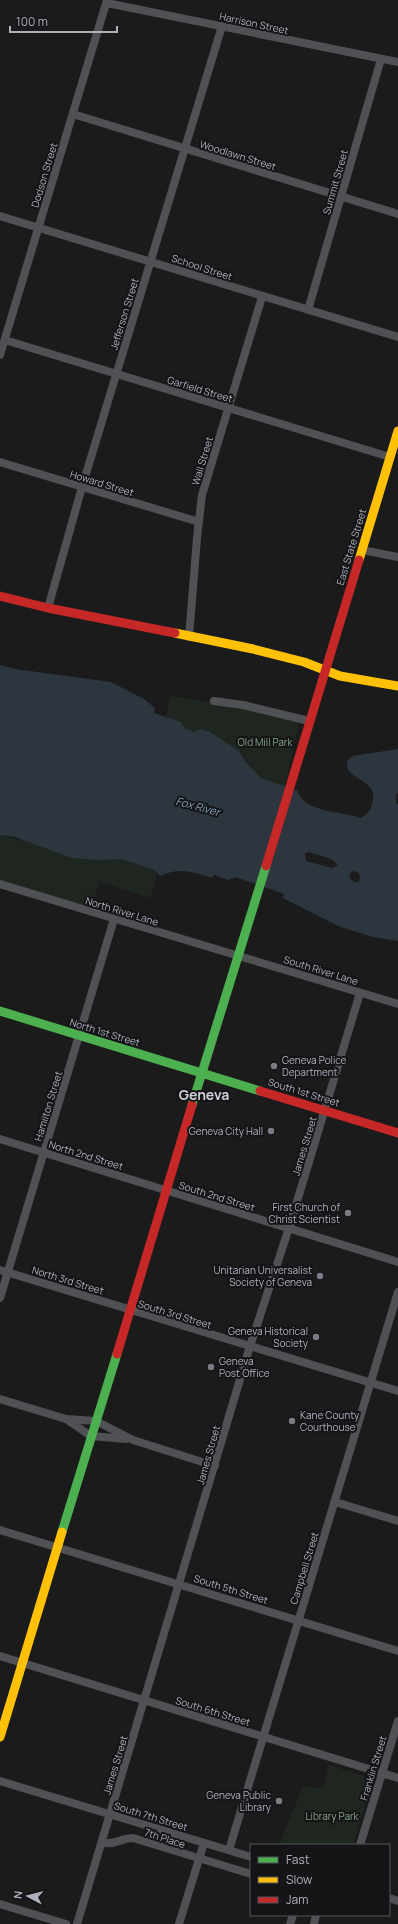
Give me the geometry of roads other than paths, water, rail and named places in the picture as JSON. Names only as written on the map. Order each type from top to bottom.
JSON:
[{"type":"main road","name":"East State Street","points":[[0,1737],[398,431]]},
{"type":"main road","points":[[0,596],[48,608],[253,649],[304,662],[340,676],[398,686]]},
{"type":"main road","name":"North 1st Street","points":[[0,1011],[203,1073]]},
{"type":"main road","name":"South 1st Street","points":[[203,1073],[398,1133]]},
{"type":"street","name":"Harrison Street","points":[[107,1],[398,62]]},
{"type":"street","name":"Dodson Street","points":[[0,355],[107,1]]},
{"type":"street","name":"Jefferson Street","points":[[48,608],[82,487],[222,26]]},
{"type":"street","name":"Summit Street","points":[[308,310],[381,59]]},
{"type":"street","name":"Woodlawn Street","points":[[73,114],[398,214]]},
{"type":"street","name":"School Street","points":[[0,216],[262,297],[398,337]]},
{"type":"street","name":"Wall Street","points":[[189,637],[202,495],[262,297]]},
{"type":"street","name":"Garfield Street","points":[[5,340],[390,457]]},
{"type":"street","name":"Howard Street","points":[[0,462],[199,522]]},
{"type":"street","points":[[362,550],[398,557]]},
{"type":"street","points":[[214,701],[243,705],[309,722]]},
{"type":"street","name":"North River Lane","points":[[0,884],[238,956]]},
{"type":"street","name":"Hamilton Street","points":[[0,1298],[4,1271],[44,1153],[114,919]]},
{"type":"street","name":"South River Lane","points":[[238,956],[398,1004]]},
{"type":"street","name":"James Street","points":[[77,1924],[250,1346],[289,1228],[360,992]]},
{"type":"street","name":"North 2nd Street","points":[[0,1139],[167,1191]]},
{"type":"street","name":"South 2nd Street","points":[[167,1191],[398,1262]]},
{"type":"street","name":"North 3rd Street","points":[[4,1271],[130,1311]]},
{"type":"street","name":"Campbell Street","points":[[229,1850],[398,1292]]},
{"type":"street","name":"South 3rd Street","points":[[130,1311],[250,1346],[398,1392]]},
{"type":"street","points":[[0,1400],[66,1420],[96,1421],[133,1440],[215,1466]]},
{"type":"street","points":[[66,1420],[91,1436],[133,1440]]},
{"type":"street","points":[[335,1502],[398,1521]]},
{"type":"street","name":"South 5th Street","points":[[0,1530],[398,1651]]},
{"type":"street","name":"South 6th Street","points":[[0,1656],[398,1778]]},
{"type":"street","name":"Franklin Street","points":[[360,1844],[398,1720]]},
{"type":"street","name":"South 7th Street","points":[[0,1781],[250,1857]]},
{"type":"street","name":"7th Place","points":[[102,1843],[111,1844],[133,1838],[250,1874]]},
{"type":"street","points":[[179,1924],[204,1843]]},
{"type":"street","points":[[0,1904],[66,1924]]},
{"type":"water","name":"Fox River","points":[[0,665],[15,669],[111,682],[144,699],[155,708],[154,713],[181,722],[184,728],[194,732],[200,729],[210,732],[239,751],[244,760],[261,778],[298,791],[301,798],[307,804],[324,810],[360,818],[371,808],[373,793],[368,785],[350,772],[347,761],[353,756],[398,749],[398,793],[396,795],[396,803],[398,804],[398,941],[373,937],[338,926],[283,898],[284,894],[235,877],[229,880],[214,875],[212,878],[186,871],[167,873],[160,876],[154,870],[122,859],[99,860],[72,858],[15,837],[0,835]],"holes":[[[308,852],[331,859],[338,865],[332,868],[306,861],[305,854]],[[355,871],[359,873],[359,882],[355,882],[349,878],[351,872]]]},
{"type":"place","name":"Geneva Police Department","points":[[274,1066]]},
{"type":"place","name":"Geneva City Hall","points":[[271,1131]]},
{"type":"place","name":"First Church of Christ Scientist","points":[[348,1213]]},
{"type":"place","name":"Unitarian Universalist Society of Geneva","points":[[320,1276]]},
{"type":"place","name":"Geneva Historical Society","points":[[316,1337]]},
{"type":"place","name":"Geneva Post Office","points":[[211,1367]]},
{"type":"place","name":"Kane County Courthouse","points":[[292,1421]]},
{"type":"place","name":"Geneva Public Library","points":[[279,1801]]},
{"type":"district","name":"Geneva","points":[[204,1094]]},
{"type":"park label","name":"Old Mill Park","points":[[265,742]]},
{"type":"park label","name":"Library Park","points":[[332,1816]]}]
